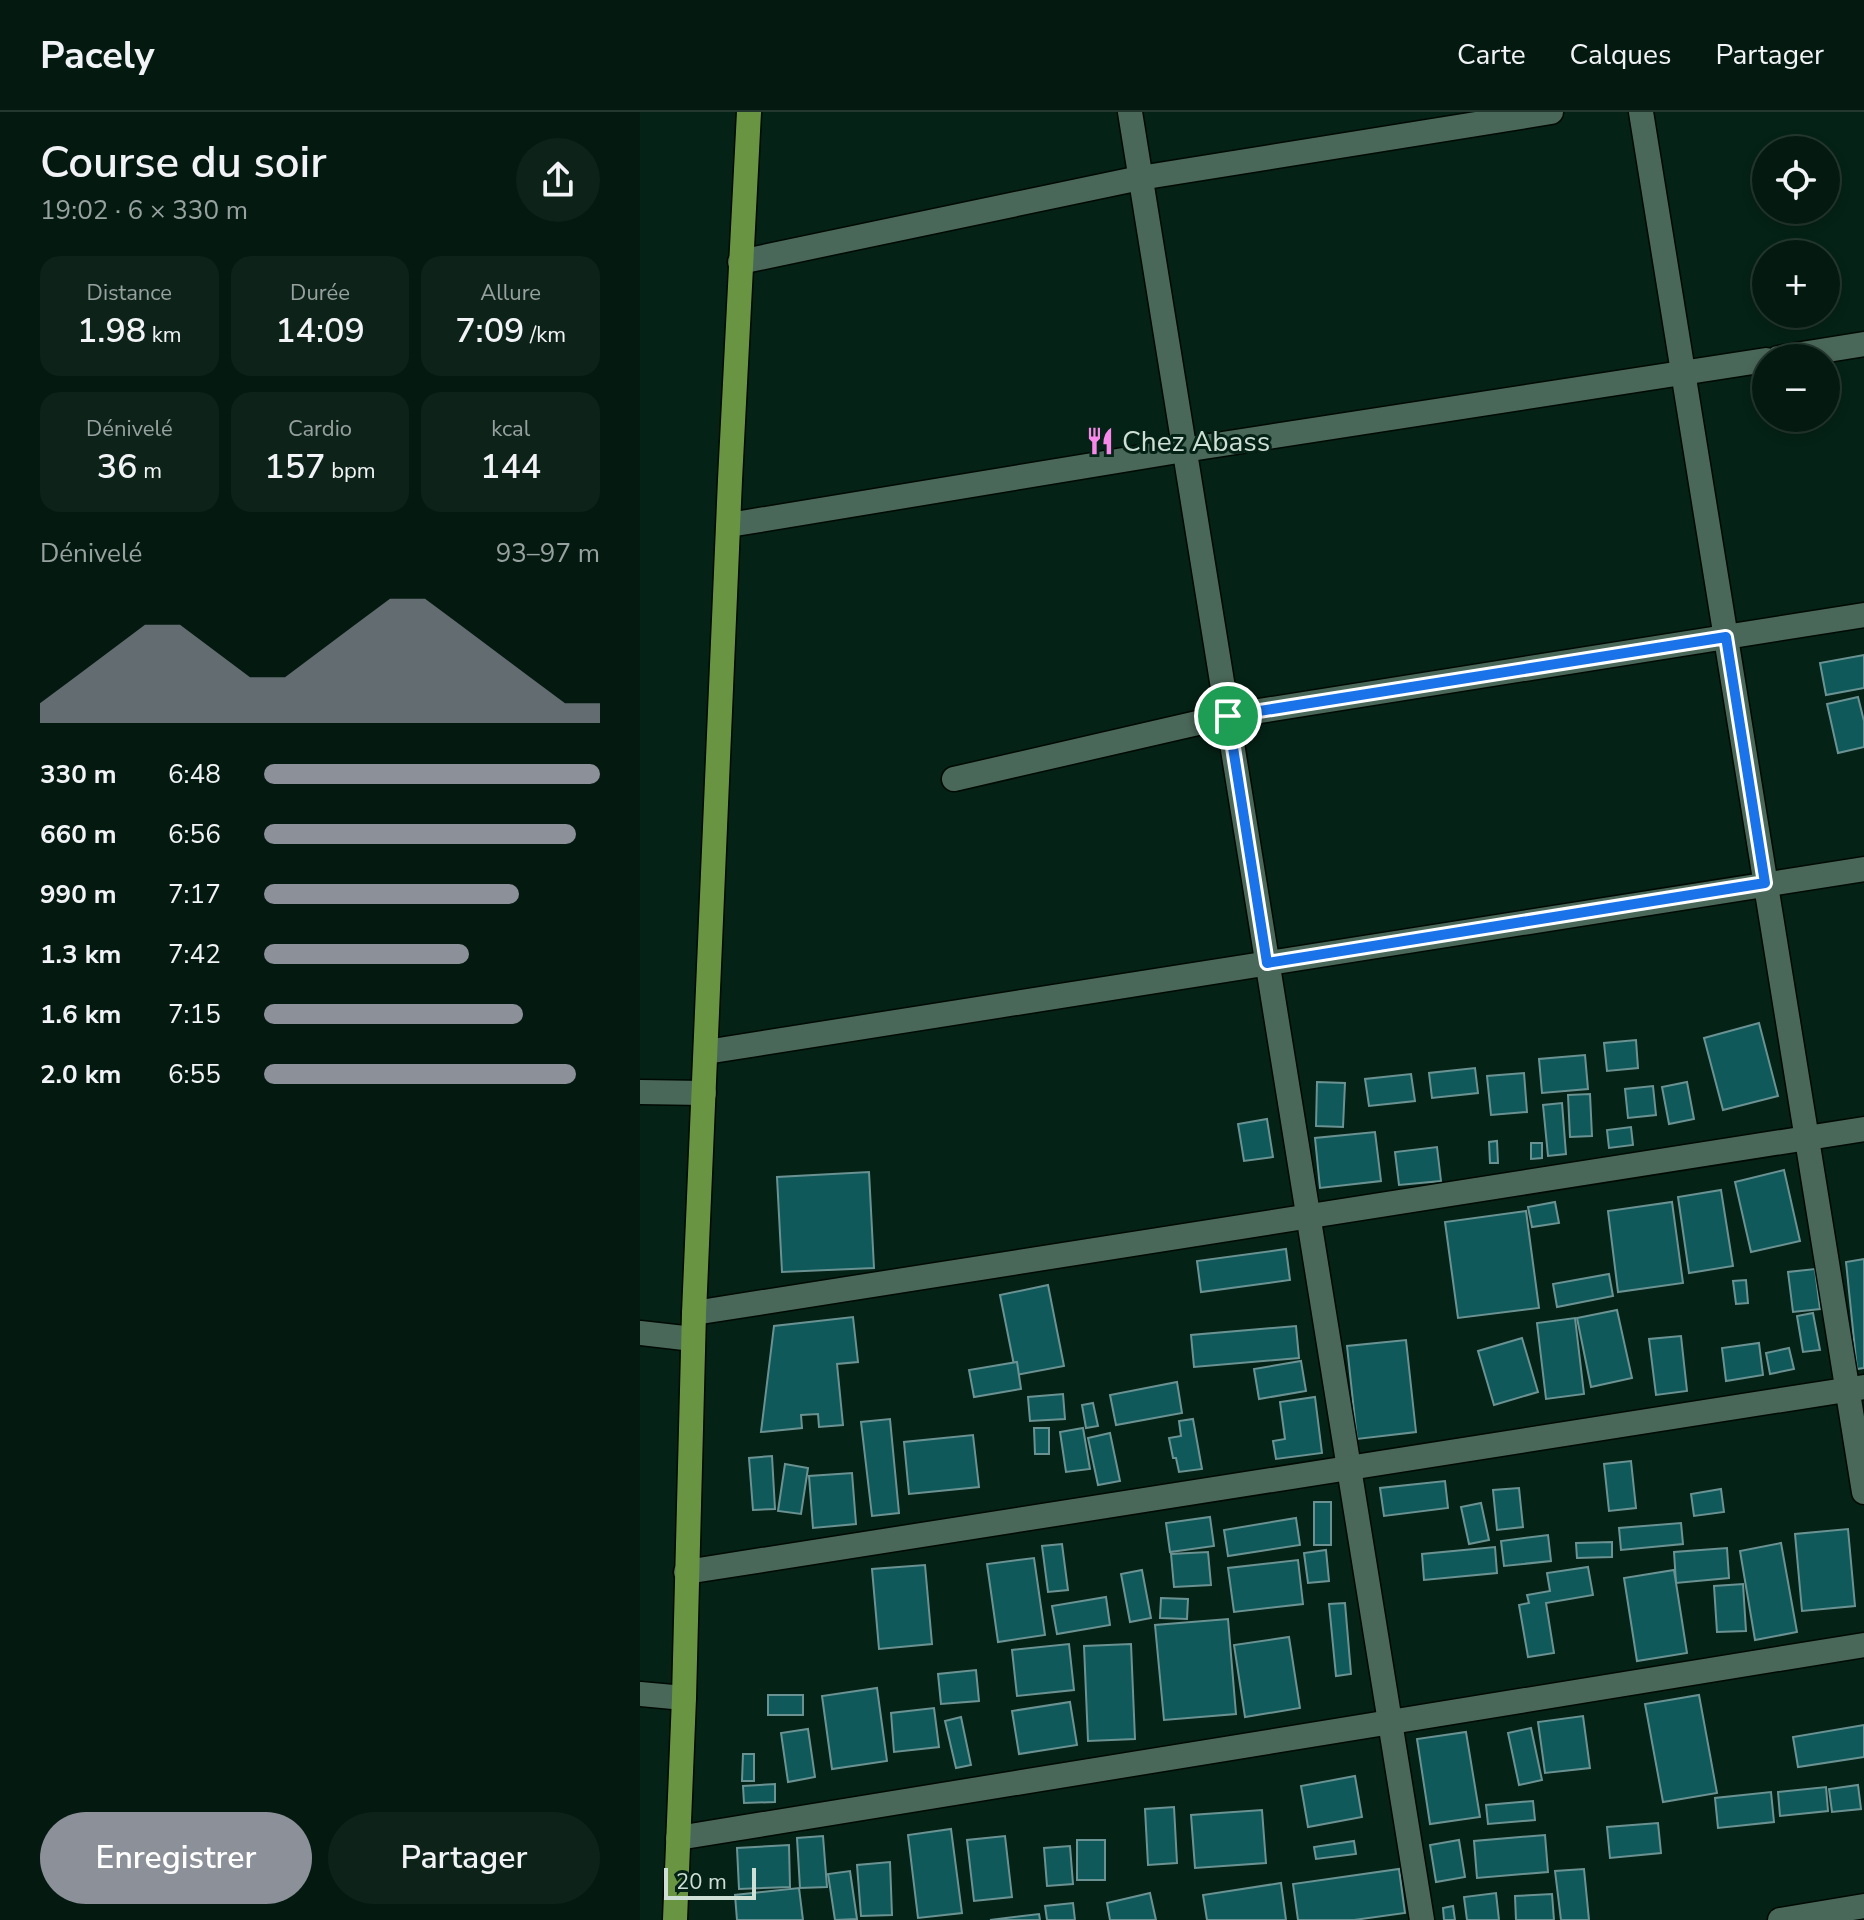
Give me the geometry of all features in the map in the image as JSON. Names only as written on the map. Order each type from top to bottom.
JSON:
[{"type":"main road","points":[[675,1920],[694,1313],[749,112]]},
{"type":"street","points":[[1130,112],[1422,1920]]},
{"type":"street","points":[[740,262],[1140,178],[1551,112]]},
{"type":"street","points":[[1641,112],[1807,1138],[1856,1388],[1864,1492]]},
{"type":"street","points":[[1840,348],[1864,344]]},
{"type":"street","points":[[729,525],[1184,450],[1752,362]]},
{"type":"street","points":[[954,779],[1228,716],[1864,615]]},
{"type":"street","points":[[706,1052],[1864,869]]},
{"type":"street","points":[[640,1092],[704,1093]]},
{"type":"street","points":[[694,1313],[1864,1129]]},
{"type":"street","points":[[640,1333],[693,1339]]},
{"type":"street","points":[[686,1572],[1856,1388]]},
{"type":"street","points":[[678,1838],[1864,1645]]},
{"type":"street","points":[[640,1694],[684,1698]]},
{"type":"street","points":[[1780,1920],[1864,1906]]},
{"type":"building","points":[[1864,655],[1864,688],[1826,695],[1820,663]]},
{"type":"building","points":[[1858,697],[1864,721],[1864,747],[1838,753],[1827,704]]},
{"type":"building","points":[[1759,1023],[1778,1096],[1723,1110],[1704,1038]]},
{"type":"building","points":[[1636,1040],[1638,1068],[1607,1071],[1604,1043]]},
{"type":"building","points":[[1585,1055],[1588,1089],[1542,1093],[1539,1059]]},
{"type":"building","points":[[1475,1068],[1478,1093],[1432,1098],[1429,1073]]},
{"type":"building","points":[[1524,1073],[1527,1112],[1491,1115],[1487,1076]]},
{"type":"building","points":[[1411,1074],[1415,1101],[1369,1106],[1365,1079]]},
{"type":"building","points":[[1317,1082],[1345,1083],[1343,1127],[1316,1126]]},
{"type":"building","points":[[1687,1082],[1694,1119],[1669,1124],[1662,1087]]},
{"type":"building","points":[[1653,1086],[1656,1115],[1628,1118],[1625,1089]]},
{"type":"building","points":[[1590,1094],[1592,1136],[1570,1137],[1568,1095]]},
{"type":"building","points":[[1562,1103],[1566,1154],[1548,1156],[1543,1105]]},
{"type":"building","points":[[1267,1119],[1273,1157],[1244,1161],[1238,1124]]},
{"type":"building","points":[[1631,1127],[1633,1145],[1609,1148],[1607,1130]]},
{"type":"building","points":[[1375,1132],[1381,1181],[1320,1188],[1315,1138]]},
{"type":"building","points":[[1497,1141],[1498,1163],[1490,1163],[1489,1142]]},
{"type":"building","points":[[1531,1143],[1542,1143],[1542,1158],[1531,1159]]},
{"type":"building","points":[[1437,1147],[1441,1181],[1399,1185],[1395,1152]]},
{"type":"building","points":[[1784,1170],[1800,1241],[1751,1252],[1735,1182]]},
{"type":"building","points":[[869,1172],[874,1268],[782,1272],[777,1177]]},
{"type":"building","points":[[1721,1190],[1733,1266],[1689,1273],[1678,1197]]},
{"type":"building","points":[[1555,1202],[1559,1223],[1532,1227],[1528,1207]]},
{"type":"building","points":[[1672,1202],[1683,1283],[1618,1292],[1608,1211]]},
{"type":"building","points":[[1526,1211],[1539,1308],[1458,1318],[1445,1222]]},
{"type":"building","points":[[1286,1249],[1290,1280],[1201,1292],[1197,1261]]},
{"type":"building","points":[[1864,1259],[1864,1368],[1857,1369],[1846,1262]]},
{"type":"building","points":[[1815,1269],[1820,1309],[1793,1312],[1788,1272]]},
{"type":"building","points":[[1609,1274],[1613,1296],[1557,1307],[1553,1284]]},
{"type":"building","points":[[1746,1280],[1748,1303],[1736,1304],[1733,1281]]},
{"type":"building","points":[[1048,1285],[1064,1366],[1016,1375],[1000,1295]]},
{"type":"building","points":[[1617,1310],[1632,1378],[1591,1387],[1577,1318]]},
{"type":"building","points":[[1813,1313],[1820,1350],[1803,1352],[1797,1316]]},
{"type":"building","points":[[853,1317],[858,1362],[837,1364],[843,1425],[819,1427],[818,1414],[801,1415],[802,1428],[761,1432],[774,1326]]},
{"type":"building","points":[[1575,1318],[1584,1394],[1546,1399],[1537,1323]]},
{"type":"building","points":[[1296,1326],[1299,1358],[1194,1367],[1191,1335]]},
{"type":"building","points":[[1681,1336],[1687,1391],[1656,1395],[1649,1339]]},
{"type":"building","points":[[1522,1338],[1538,1392],[1494,1405],[1478,1351]]},
{"type":"building","points":[[1406,1340],[1416,1432],[1357,1439],[1347,1346]]},
{"type":"building","points":[[1759,1343],[1763,1375],[1726,1381],[1722,1348]]},
{"type":"building","points":[[1789,1348],[1794,1369],[1770,1374],[1766,1353]]},
{"type":"building","points":[[1301,1361],[1306,1391],[1259,1399],[1254,1369]]},
{"type":"building","points":[[1017,1362],[1021,1389],[974,1397],[969,1370]]},
{"type":"building","points":[[1177,1382],[1182,1413],[1116,1425],[1110,1395]]},
{"type":"building","points":[[1063,1394],[1065,1419],[1030,1421],[1028,1397]]},
{"type":"building","points":[[1315,1397],[1322,1453],[1276,1459],[1273,1441],[1285,1439],[1280,1402]]},
{"type":"building","points":[[1093,1403],[1098,1426],[1086,1428],[1082,1405]]},
{"type":"building","points":[[890,1419],[899,1513],[872,1516],[861,1422]]},
{"type":"building","points":[[1193,1419],[1202,1469],[1179,1472],[1169,1438],[1181,1436],[1179,1421]]},
{"type":"building","points":[[1034,1428],[1049,1428],[1049,1454],[1035,1454]]},
{"type":"building","points":[[1083,1428],[1090,1469],[1066,1472],[1060,1432]]},
{"type":"building","points":[[1110,1433],[1120,1481],[1098,1485],[1088,1438]]},
{"type":"building","points":[[973,1435],[979,1487],[909,1494],[904,1442]]},
{"type":"building","points":[[772,1456],[775,1509],[753,1510],[749,1458]]},
{"type":"building","points":[[1631,1461],[1636,1508],[1609,1511],[1604,1464]]},
{"type":"building","points":[[785,1464],[808,1468],[801,1514],[778,1511]]},
{"type":"building","points":[[852,1473],[856,1524],[813,1528],[809,1476]]},
{"type":"building","points":[[1445,1481],[1448,1508],[1384,1516],[1380,1488]]},
{"type":"building","points":[[1519,1488],[1523,1527],[1497,1530],[1493,1490]]},
{"type":"building","points":[[1721,1489],[1724,1512],[1694,1516],[1691,1494]]},
{"type":"building","points":[[1314,1502],[1331,1502],[1331,1545],[1314,1545]]},
{"type":"building","points":[[1481,1503],[1489,1540],[1469,1544],[1461,1507]]},
{"type":"building","points":[[1210,1517],[1214,1546],[1170,1552],[1166,1523]]},
{"type":"building","points":[[1296,1518],[1300,1545],[1228,1556],[1224,1530]]},
{"type":"building","points":[[1681,1523],[1683,1544],[1621,1550],[1619,1528]]},
{"type":"building","points":[[1848,1529],[1855,1606],[1802,1611],[1795,1534]]},
{"type":"building","points":[[1548,1535],[1551,1561],[1504,1566],[1501,1541]]},
{"type":"building","points":[[1612,1542],[1612,1557],[1577,1558],[1576,1543]]},
{"type":"building","points":[[1781,1543],[1797,1632],[1755,1640],[1740,1551]]},
{"type":"building","points":[[1062,1544],[1068,1590],[1048,1592],[1042,1546]]},
{"type":"building","points":[[1495,1547],[1497,1573],[1424,1580],[1422,1554]]},
{"type":"building","points":[[1727,1548],[1729,1578],[1676,1583],[1674,1552]]},
{"type":"building","points":[[1326,1550],[1329,1581],[1308,1583],[1304,1553]]},
{"type":"building","points":[[1208,1552],[1211,1585],[1174,1587],[1171,1554]]},
{"type":"building","points":[[1034,1558],[1045,1635],[998,1642],[987,1564]]},
{"type":"building","points":[[1298,1560],[1303,1604],[1234,1612],[1228,1568]]},
{"type":"building","points":[[925,1565],[932,1644],[879,1649],[872,1569]]},
{"type":"building","points":[[1588,1567],[1593,1595],[1546,1603],[1554,1653],[1528,1657],[1519,1605],[1529,1603],[1527,1595],[1550,1591],[1547,1573]]},
{"type":"building","points":[[1142,1570],[1151,1618],[1130,1622],[1121,1574]]},
{"type":"building","points":[[1674,1570],[1687,1653],[1637,1661],[1624,1578]]},
{"type":"building","points":[[1743,1584],[1746,1631],[1717,1632],[1714,1586]]},
{"type":"building","points":[[1106,1597],[1110,1625],[1057,1634],[1052,1606]]},
{"type":"building","points":[[1161,1598],[1188,1599],[1187,1619],[1160,1618]]},
{"type":"building","points":[[1345,1603],[1351,1674],[1336,1676],[1329,1604]]},
{"type":"building","points":[[1228,1619],[1236,1714],[1164,1720],[1155,1625]]},
{"type":"building","points":[[1289,1637],[1300,1708],[1245,1717],[1234,1645]]},
{"type":"building","points":[[1069,1644],[1074,1690],[1017,1696],[1012,1650]]},
{"type":"building","points":[[1131,1644],[1135,1739],[1088,1741],[1084,1646]]},
{"type":"building","points":[[976,1670],[979,1701],[941,1704],[938,1674]]},
{"type":"building","points":[[877,1688],[887,1761],[832,1769],[822,1696]]},
{"type":"building","points":[[768,1695],[803,1695],[803,1715],[768,1715]]},
{"type":"building","points":[[1699,1695],[1717,1793],[1663,1802],[1645,1704]]},
{"type":"building","points":[[1070,1702],[1077,1745],[1019,1754],[1012,1711]]},
{"type":"building","points":[[934,1708],[939,1747],[894,1752],[891,1713]]},
{"type":"building","points":[[1583,1716],[1590,1768],[1545,1773],[1538,1722]]},
{"type":"building","points":[[961,1717],[971,1765],[956,1768],[945,1721]]},
{"type":"building","points":[[1864,1725],[1864,1757],[1798,1767],[1793,1737]]},
{"type":"building","points":[[1531,1728],[1542,1780],[1519,1785],[1508,1733]]},
{"type":"building","points":[[808,1729],[815,1777],[788,1782],[781,1733]]},
{"type":"building","points":[[1466,1732],[1480,1817],[1430,1824],[1417,1739]]},
{"type":"building","points":[[743,1754],[754,1754],[754,1781],[742,1781]]},
{"type":"building","points":[[1355,1776],[1362,1817],[1308,1827],[1301,1786]]},
{"type":"building","points":[[775,1784],[775,1802],[744,1803],[743,1786]]},
{"type":"building","points":[[1858,1785],[1861,1809],[1832,1812],[1829,1789]]},
{"type":"building","points":[[1826,1787],[1828,1811],[1780,1816],[1778,1792]]},
{"type":"building","points":[[1771,1792],[1774,1822],[1718,1828],[1715,1798]]},
{"type":"building","points":[[1533,1801],[1535,1820],[1488,1824],[1486,1805]]},
{"type":"building","points":[[1174,1807],[1177,1863],[1148,1865],[1145,1809]]},
{"type":"building","points":[[1262,1810],[1266,1863],[1195,1868],[1191,1815]]},
{"type":"building","points":[[1658,1823],[1661,1853],[1610,1858],[1607,1827]]},
{"type":"building","points":[[951,1829],[962,1913],[918,1918],[908,1835]]},
{"type":"building","points":[[1545,1835],[1548,1872],[1477,1878],[1474,1841]]},
{"type":"building","points":[[823,1836],[827,1887],[800,1888],[797,1838]]},
{"type":"building","points":[[1005,1836],[1012,1897],[974,1901],[967,1840]]},
{"type":"building","points":[[1077,1840],[1105,1840],[1105,1880],[1077,1880]]},
{"type":"building","points":[[1459,1840],[1465,1877],[1436,1882],[1430,1845]]},
{"type":"building","points":[[1354,1841],[1356,1854],[1316,1859],[1314,1847]]},
{"type":"building","points":[[789,1845],[790,1887],[739,1889],[737,1848]]},
{"type":"building","points":[[1070,1846],[1073,1884],[1047,1886],[1044,1848]]},
{"type":"building","points":[[890,1862],[892,1915],[861,1916],[857,1865]]},
{"type":"building","points":[[1399,1869],[1405,1913],[1354,1920],[1298,1920],[1293,1884]]},
{"type":"building","points":[[1584,1869],[1589,1920],[1561,1920],[1555,1871]]},
{"type":"building","points":[[850,1871],[857,1919],[835,1920],[828,1874]]},
{"type":"building","points":[[1281,1883],[1286,1920],[1207,1920],[1203,1895]]},
{"type":"building","points":[[799,1888],[803,1920],[737,1920],[735,1895]]},
{"type":"building","points":[[1150,1893],[1156,1920],[1110,1920],[1107,1903]]},
{"type":"building","points":[[1496,1893],[1499,1920],[1467,1920],[1464,1897]]},
{"type":"building","points":[[1552,1894],[1554,1920],[1516,1920],[1515,1896]]},
{"type":"building","points":[[1073,1903],[1075,1920],[1047,1920],[1045,1906]]},
{"type":"building","points":[[1453,1906],[1455,1920],[1444,1920],[1443,1908]]},
{"type":"building","points":[[1039,1914],[1040,1920],[990,1920]]},
{"type":"place","name":"Chez Abass","points":[[1100,441]]},
{"type":"route","points":[[1726,637],[1765,883],[1267,963],[1228,716],[1726,637]]}]
